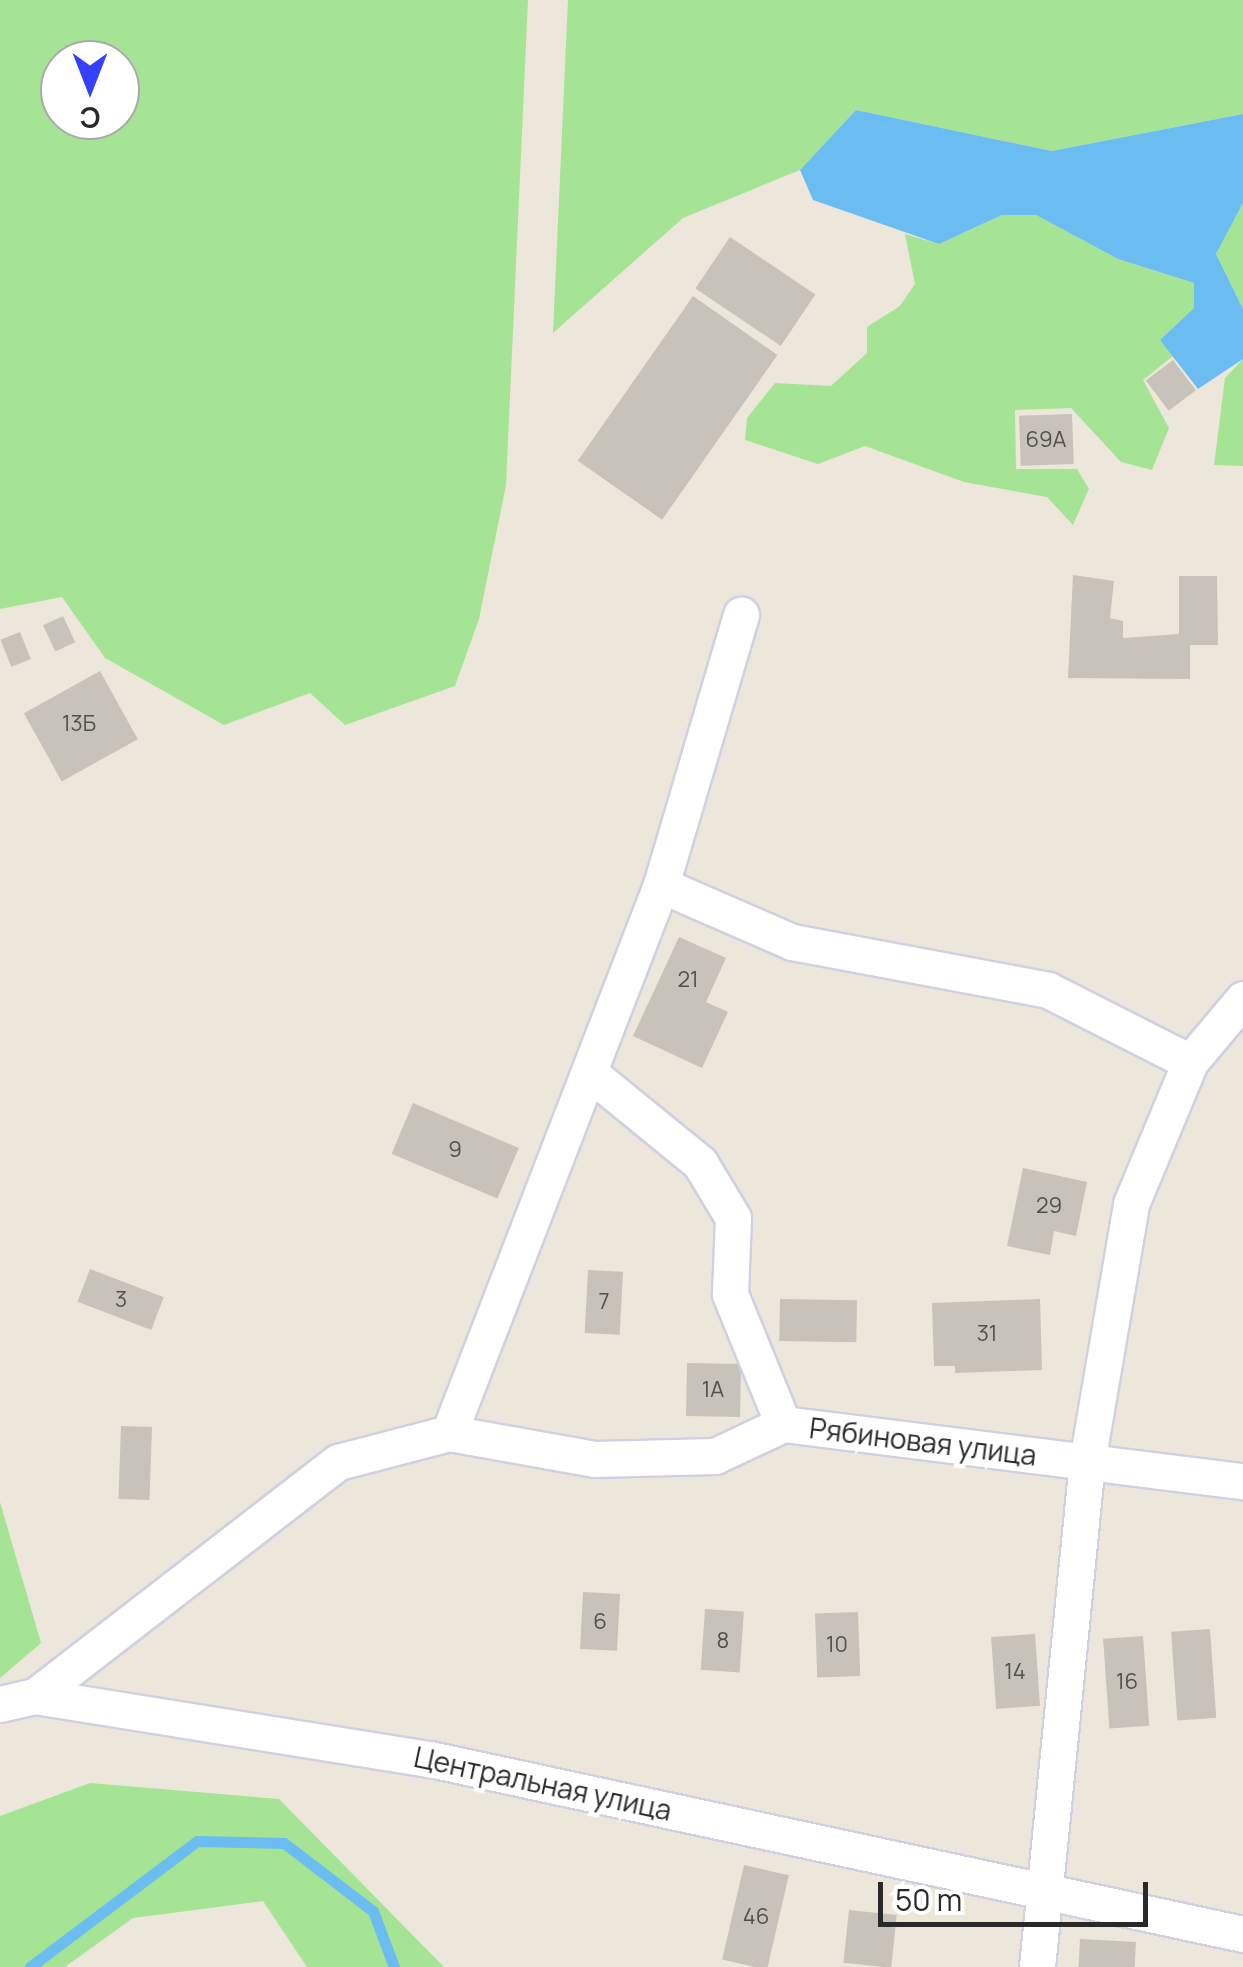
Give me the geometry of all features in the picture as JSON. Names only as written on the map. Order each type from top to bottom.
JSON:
[{"type":"street","points":[[449,1433],[661,885],[741,615]]},
{"type":"street","points":[[661,885],[792,942],[1048,990],[1190,1062]]},
{"type":"street","points":[[1037,1967],[1087,1462],[1131,1204],[1190,1062],[1243,999]]},
{"type":"street","points":[[590,1074],[700,1163],[732,1218],[730,1294],[783,1424]]},
{"type":"street","name":"Рябиновая улица","points":[[34,1696],[338,1462],[449,1433],[595,1459],[698,1457],[783,1424],[1243,1482]]},
{"type":"street","points":[[0,1704],[34,1696]]},
{"type":"street","name":"Центральная улица","points":[[34,1696],[430,1758],[1046,1896],[1243,1934]]},
{"type":"green space","points":[[0,0],[528,0],[506,485],[479,619],[455,686],[345,725],[310,693],[224,725],[105,658],[62,597],[0,609]]},
{"type":"green space","points":[[568,0],[1243,0],[1243,114],[1052,151],[856,110],[800,170],[683,218],[553,333]]},
{"type":"green space","points":[[1243,203],[1243,309],[1216,254]]},
{"type":"green space","points":[[1002,215],[1036,215],[1118,259],[1194,283],[1194,308],[1160,340],[1173,356],[1143,380],[1169,428],[1152,470],[1121,462],[1071,408],[1015,410],[1016,469],[1077,469],[1089,489],[1073,525],[1047,497],[964,482],[865,446],[818,464],[745,440],[747,418],[775,383],[831,386],[867,353],[867,327],[900,306],[915,284],[905,234],[939,244]]},
{"type":"green space","points":[[1243,359],[1243,466],[1214,465],[1225,378]]},
{"type":"green space","points":[[0,1502],[41,1643],[0,1678]]},
{"type":"green space","points":[[90,1783],[279,1799],[444,1967],[307,1967],[263,1901],[133,1918],[65,1967],[0,1967],[0,1816]]},
{"type":"water","points":[[856,110],[1052,151],[1243,114],[1243,203],[1216,254],[1243,309],[1243,359],[1198,389],[1160,340],[1194,308],[1194,283],[1118,259],[1036,215],[1002,215],[939,244],[813,200],[800,170]]},
{"type":"building","points":[[730,237],[815,295],[781,346],[695,288]]},
{"type":"building","points":[[693,296],[777,355],[662,520],[578,461]]},
{"type":"building","points":[[1173,360],[1196,390],[1169,411],[1146,380]]},
{"type":"building","points":[[1072,414],[1074,464],[1021,466],[1019,416]]},
{"type":"building","points":[[1073,575],[1114,581],[1110,618],[1123,621],[1123,638],[1179,634],[1179,576],[1217,576],[1218,645],[1190,645],[1190,679],[1068,678]]},
{"type":"building","points":[[63,616],[75,642],[55,652],[43,625]]},
{"type":"building","points":[[20,632],[31,659],[11,667],[1,640]]},
{"type":"building","points":[[100,671],[138,739],[62,781],[24,713]]},
{"type":"building","points":[[679,937],[726,958],[706,1002],[728,1012],[702,1068],[633,1036]]},
{"type":"building","points":[[413,1103],[519,1148],[497,1199],[392,1154]]},
{"type":"building","points":[[1023,1168],[1087,1182],[1076,1236],[1054,1231],[1050,1255],[1007,1246]]},
{"type":"building","points":[[90,1269],[164,1297],[151,1330],[77,1302]]},
{"type":"building","points":[[588,1270],[623,1272],[620,1335],[585,1333]]},
{"type":"building","points":[[780,1299],[857,1300],[856,1342],[779,1341]]},
{"type":"building","points":[[1040,1299],[1042,1370],[955,1373],[955,1366],[934,1366],[932,1303]]},
{"type":"building","points":[[687,1363],[741,1364],[740,1417],[686,1416]]},
{"type":"building","points":[[121,1426],[152,1427],[149,1500],[118,1499]]},
{"type":"building","points":[[583,1592],[620,1594],[617,1651],[580,1649]]},
{"type":"building","points":[[705,1609],[744,1612],[740,1673],[701,1670]]},
{"type":"building","points":[[858,1612],[860,1676],[817,1677],[815,1614]]},
{"type":"building","points":[[1210,1629],[1216,1718],[1177,1721],[1171,1632]]},
{"type":"building","points":[[1035,1634],[1040,1706],[996,1709],[991,1637]]},
{"type":"building","points":[[1143,1636],[1149,1726],[1109,1729],[1103,1639]]},
{"type":"building","points":[[744,1865],[789,1875],[768,1967],[722,1960]]},
{"type":"building","points":[[849,1910],[897,1915],[891,1967],[843,1963]]},
{"type":"building","points":[[1080,1939],[1136,1942],[1135,1967],[1079,1967]]},
{"type":"waterway","points":[[30,1967],[197,1841],[284,1843],[373,1911],[394,1967]]}]
